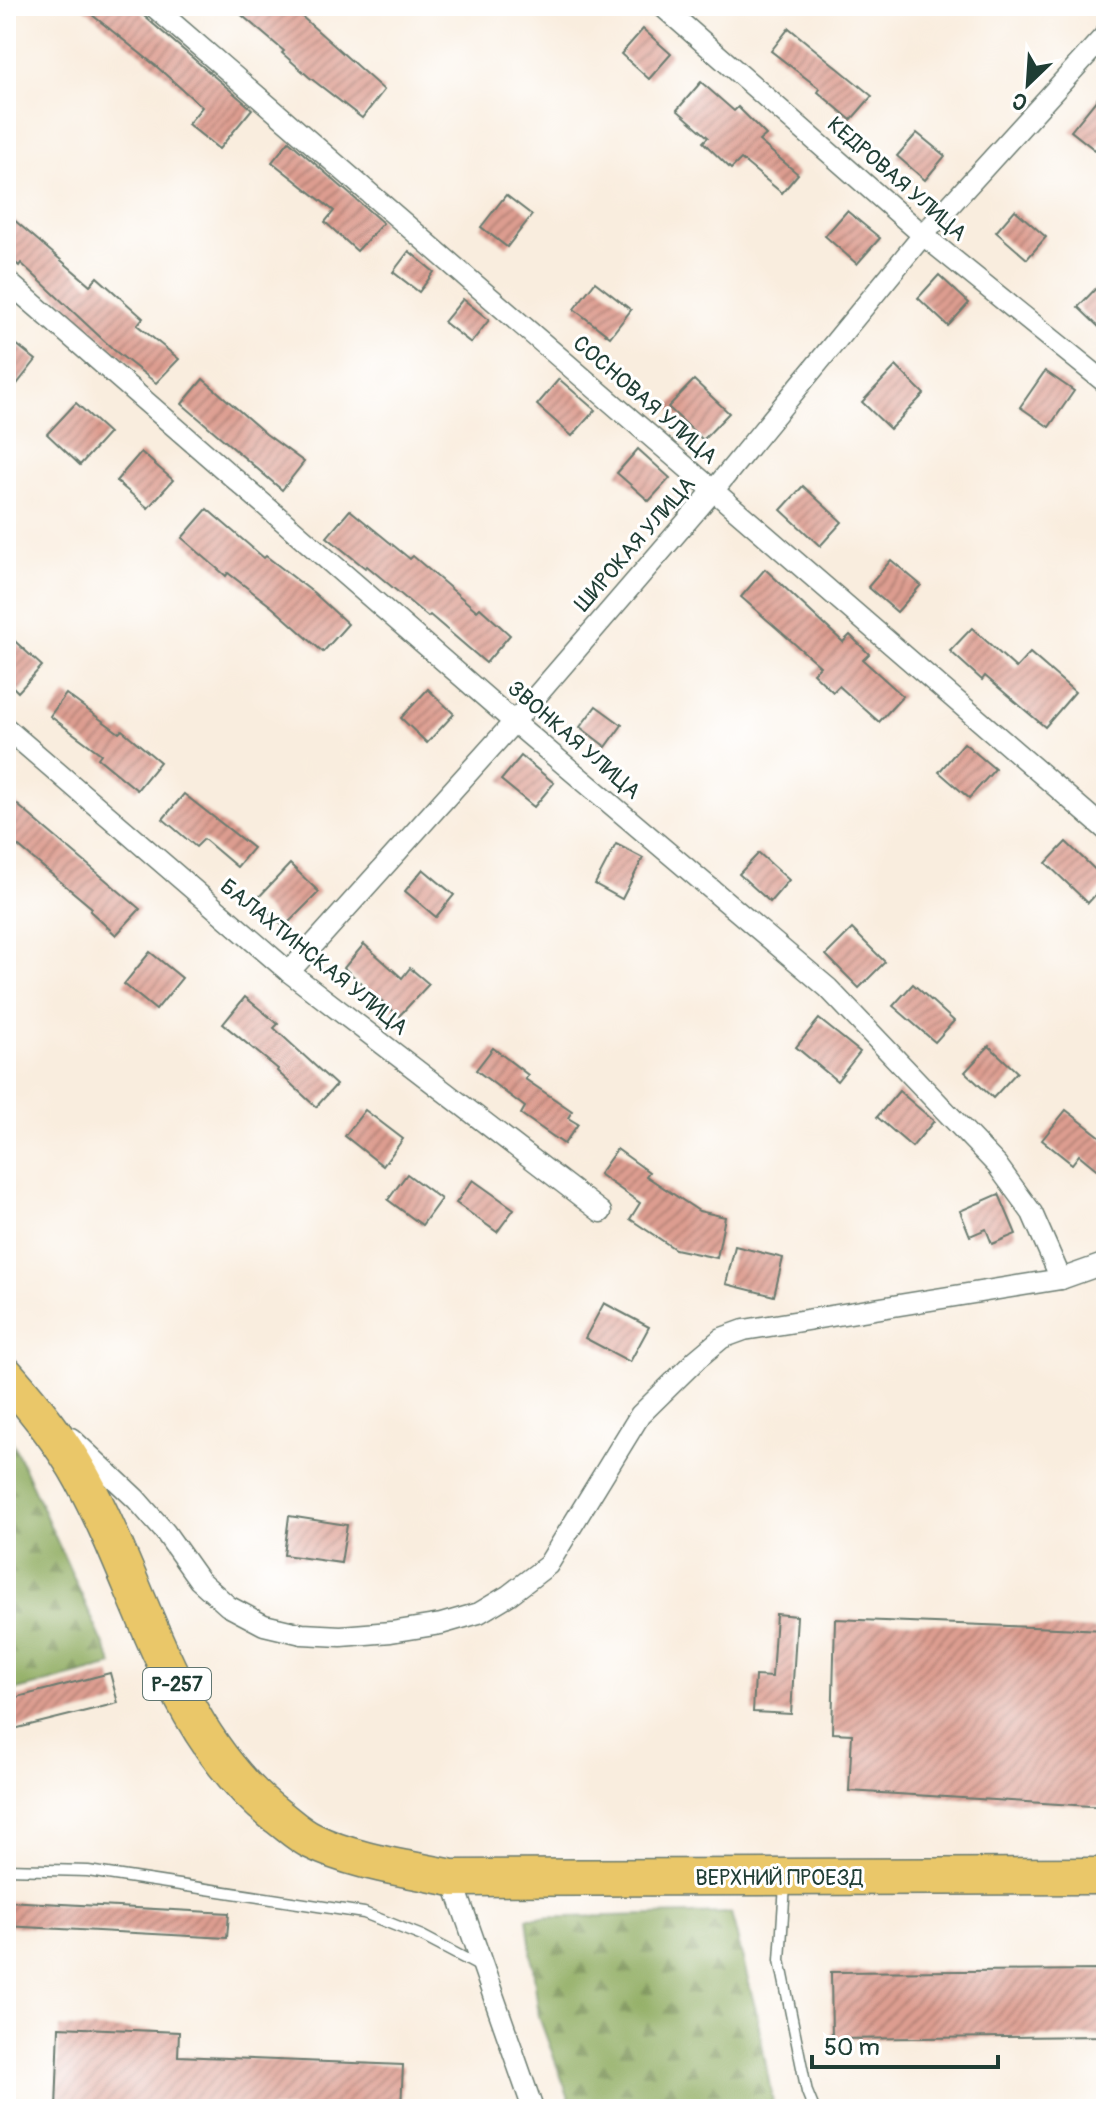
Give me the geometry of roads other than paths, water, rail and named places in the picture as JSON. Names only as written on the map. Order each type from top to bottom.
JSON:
[{"type":"highway","name":"Р-257","points":[[6,1375],[56,1437],[83,1480],[186,1703],[206,1740],[230,1774],[256,1800],[310,1840],[353,1856],[452,1878]]},
{"type":"highway","name":"ВЕРХНИЙ ПРОЕЗД","points":[[452,1878],[1106,1876]]},
{"type":"street","name":"СОСНОВАЯ УЛИЦА","points":[[153,6],[1106,830]]},
{"type":"street","name":"КЕДРОВАЯ УЛИЦА","points":[[662,6],[923,235],[1106,383]]},
{"type":"street","name":"ШИРОКАЯ УЛИЦА","points":[[289,972],[514,722],[713,491],[923,235],[1106,34]]},
{"type":"street","name":"ЗВОНКАЯ УЛИЦА","points":[[6,280],[514,722],[828,988],[997,1165],[1032,1213],[1061,1279]]},
{"type":"street","name":"БАЛАХТИНСКАЯ УЛИЦА","points":[[6,728],[289,972],[601,1212]]},
{"type":"street","points":[[56,1437],[74,1438],[101,1468],[136,1499],[165,1532],[199,1580],[228,1606],[264,1625],[302,1634],[341,1636],[441,1624],[479,1613],[548,1565],[640,1415],[722,1338],[744,1330],[1000,1291],[1061,1279],[1106,1263]]},
{"type":"street","points":[[452,1878],[533,2109]]},
{"type":"lane","points":[[6,1869],[88,1871],[364,1913],[422,1936],[483,1968]]},
{"type":"lane","points":[[786,1879],[780,1960],[807,2092],[814,2109]]}]
